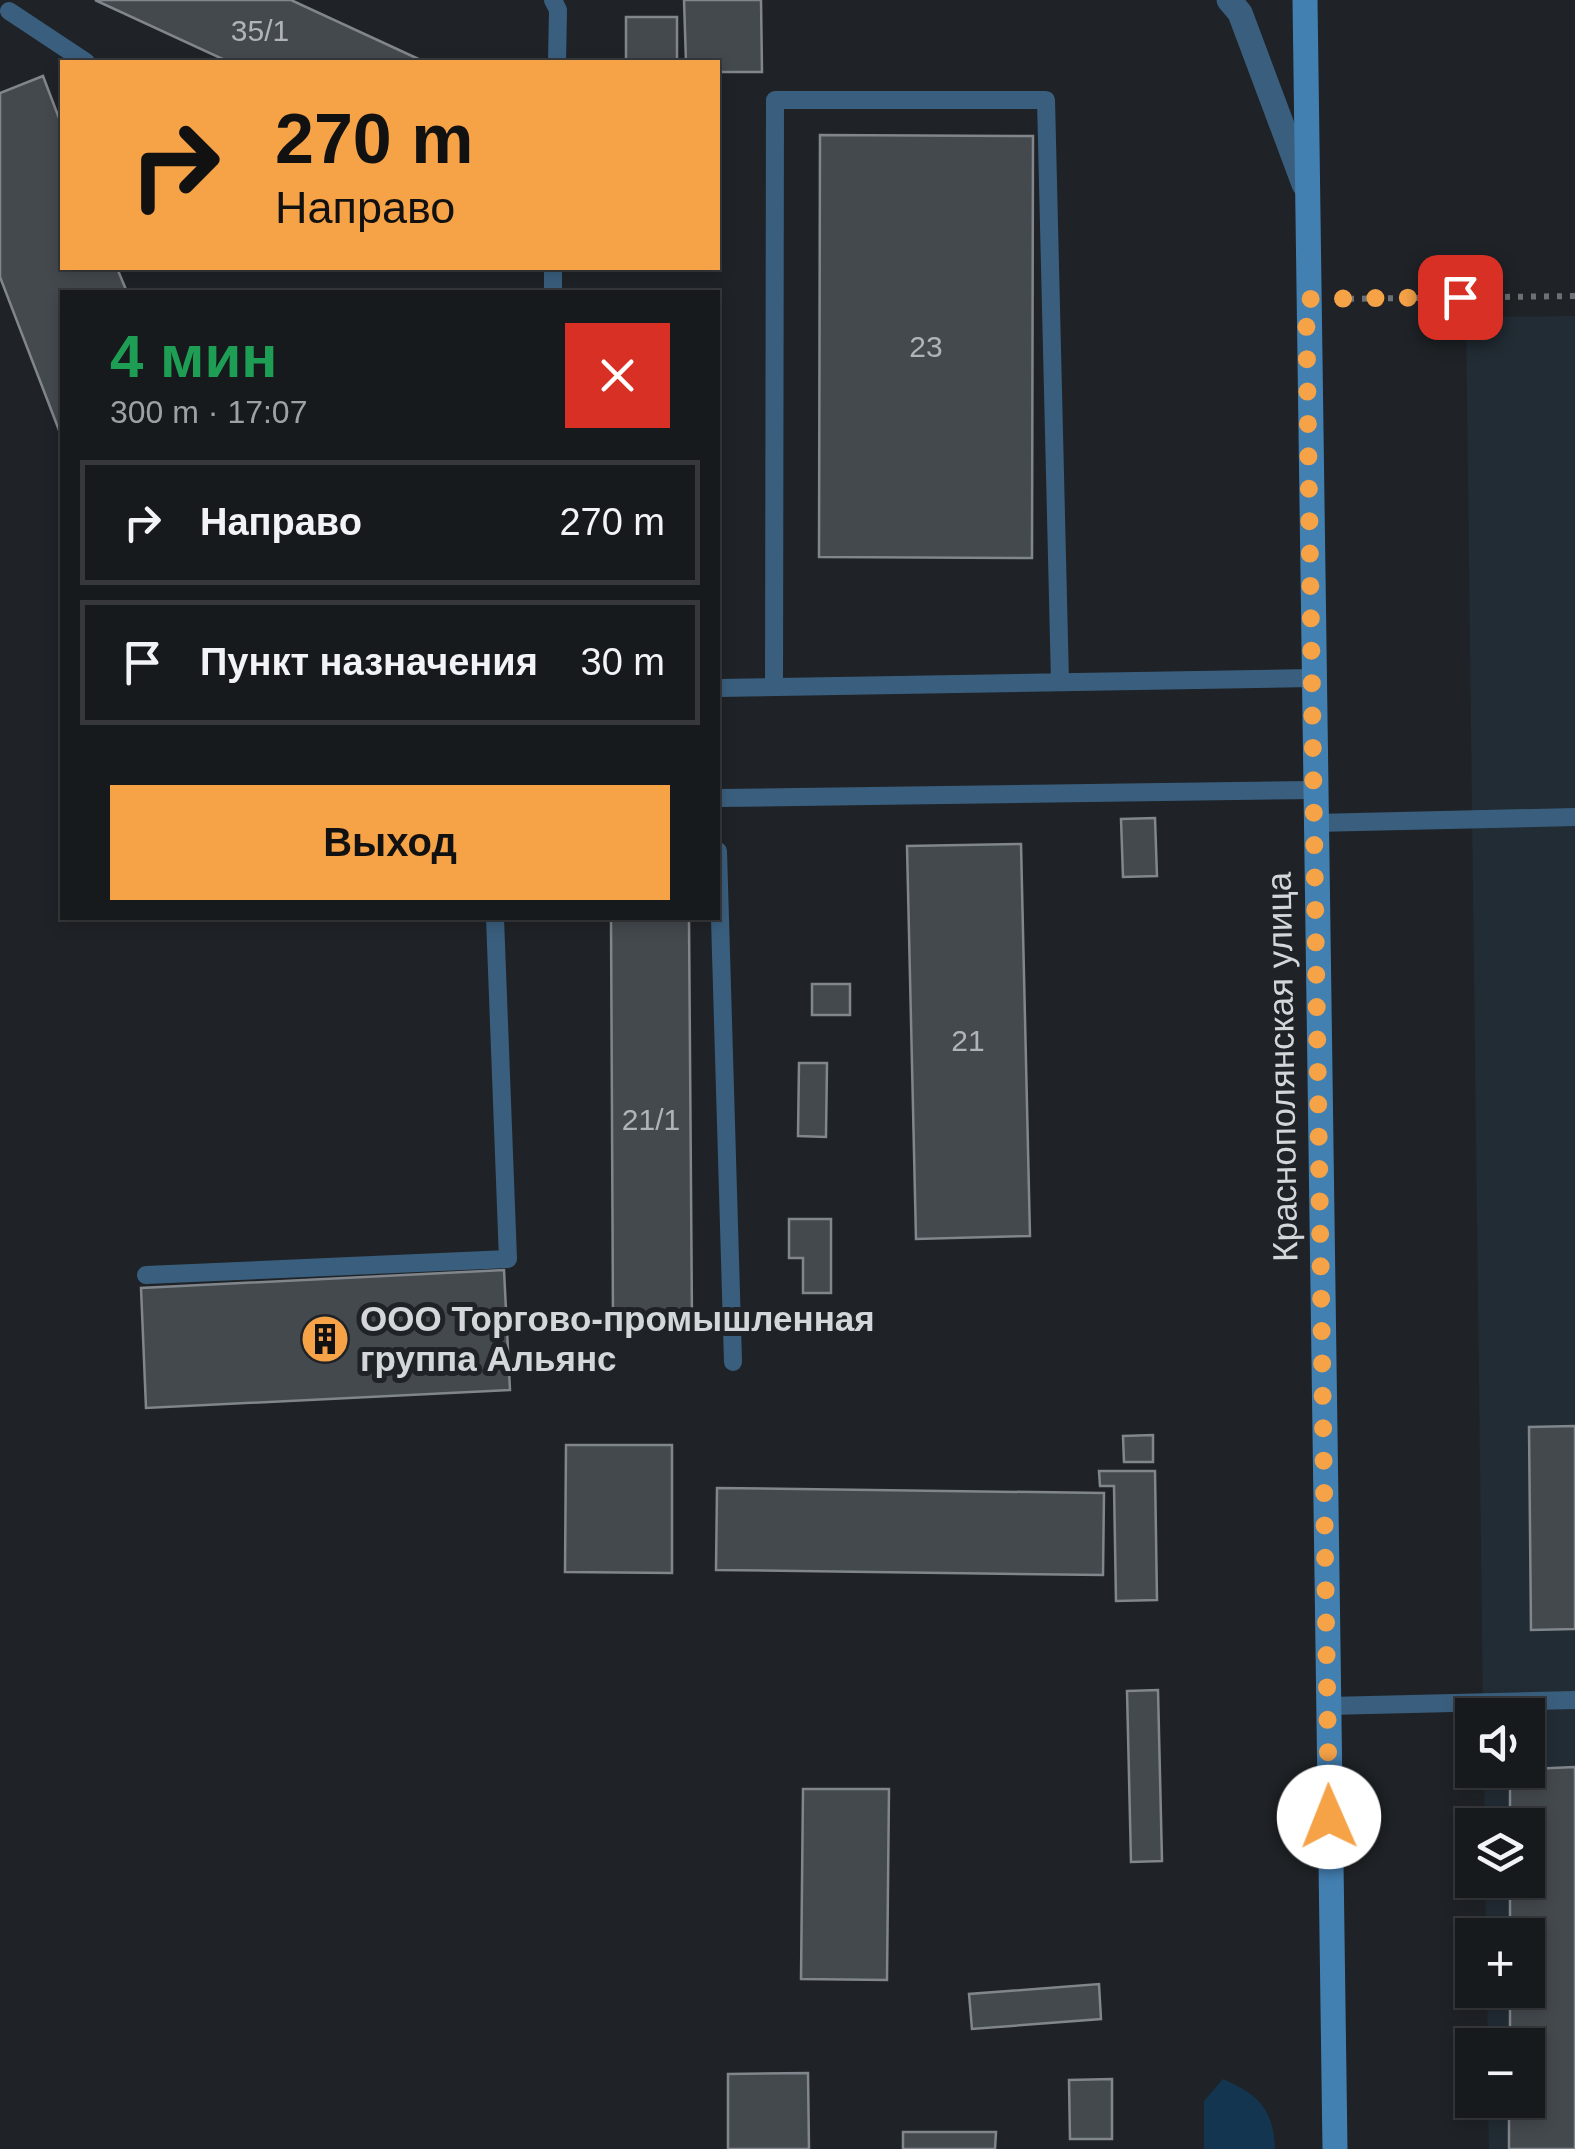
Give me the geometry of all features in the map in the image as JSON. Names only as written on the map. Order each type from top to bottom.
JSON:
[{"type":"main road","points":[[1304,0],[1304,184]]},
{"type":"main road","name":"Краснополянская улица","points":[[1304,184],[1335,2149]]},
{"type":"street","name":"Краснополянская улица","points":[[1230,0],[1240,13],[1304,184]]},
{"type":"lane","points":[[553,0],[558,10],[557,60]]},
{"type":"lane","points":[[9,12],[83,60]]},
{"type":"lane","points":[[774,687],[775,100],[1046,100],[1060,682]]},
{"type":"lane","points":[[720,688],[1312,678]]},
{"type":"lane","points":[[720,798],[1314,790]]},
{"type":"lane","points":[[1314,823],[1575,816]]},
{"type":"lane","points":[[720,915],[734,1362]]},
{"type":"lane","points":[[146,1275],[508,1259],[495,920]]},
{"type":"lane","points":[[1328,1706],[1575,1700]]},
{"type":"path","points":[[1306,299],[1575,296]]},
{"type":"shaded area","points":[[1575,316],[1575,2149],[1489,2149],[1488,2118],[1545,2118],[1545,2028],[1488,2028],[1487,2008],[1545,2008],[1545,1918],[1486,1918],[1485,1898],[1545,1898],[1545,1808],[1485,1808],[1484,1788],[1545,1788],[1545,1698],[1483,1698],[1466,317]]},
{"type":"shaded area","points":[[1223,2079],[1262,2105],[1271,2124],[1275,2149],[1204,2149],[1204,2101]]},
{"type":"building","points":[[95,0],[291,0],[421,60],[225,60]]},
{"type":"building","points":[[684,0],[761,0],[762,72],[720,72],[720,60],[686,60]]},
{"type":"building","points":[[626,17],[677,17],[677,60],[626,60]]},
{"type":"building","points":[[43,76],[60,121],[60,270],[118,270],[126,290],[60,290],[60,433],[0,277],[0,93]]},
{"type":"building","points":[[820,135],[1033,136],[1032,558],[819,557]]},
{"type":"building","points":[[1155,818],[1157,876],[1123,877],[1121,819]]},
{"type":"building","points":[[1021,844],[1030,1236],[916,1239],[907,846]]},
{"type":"building","points":[[611,920],[689,920],[692,1323],[613,1323]]},
{"type":"building","points":[[812,984],[850,984],[850,1015],[812,1015]]},
{"type":"building","points":[[799,1063],[827,1063],[826,1137],[798,1136]]},
{"type":"building","points":[[789,1219],[831,1219],[831,1293],[803,1293],[803,1258],[789,1258]]},
{"type":"building","name":"ООО Торгово-промышленная группа Альянс","points":[[504,1270],[510,1390],[146,1408],[141,1288]]},
{"type":"building","points":[[1575,1426],[1575,1629],[1531,1630],[1529,1427]]},
{"type":"building","points":[[1153,1435],[1153,1462],[1124,1462],[1123,1436]]},
{"type":"building","points":[[566,1445],[672,1445],[672,1573],[565,1572]]},
{"type":"building","points":[[1099,1471],[1155,1471],[1157,1600],[1116,1601],[1114,1486],[1100,1486]]},
{"type":"building","points":[[717,1488],[1104,1493],[1103,1575],[716,1570]]},
{"type":"building","points":[[1158,1690],[1162,1861],[1131,1862],[1127,1691]]},
{"type":"building","points":[[1575,1767],[1575,2149],[1509,2149],[1509,2118],[1545,2118],[1545,2028],[1510,2028],[1510,2008],[1545,2008],[1545,1918],[1510,1918],[1510,1898],[1545,1898],[1545,1808],[1510,1808],[1510,1788],[1545,1788],[1545,1768]]},
{"type":"building","points":[[803,1789],[889,1789],[887,1980],[801,1979]]},
{"type":"building","points":[[1099,1984],[1101,2019],[972,2029],[969,1994]]},
{"type":"building","points":[[808,2073],[809,2149],[728,2149],[728,2074]]},
{"type":"building","points":[[1112,2079],[1112,2139],[1070,2139],[1069,2080]]},
{"type":"building","points":[[903,2132],[996,2132],[995,2149],[903,2149]]},
{"type":"place","name":"ООО Торгово-промышленная группа Альянс","points":[[325,1339]]},
{"type":"route","points":[[1329,1817],[1306,299],[1460,297]]}]
